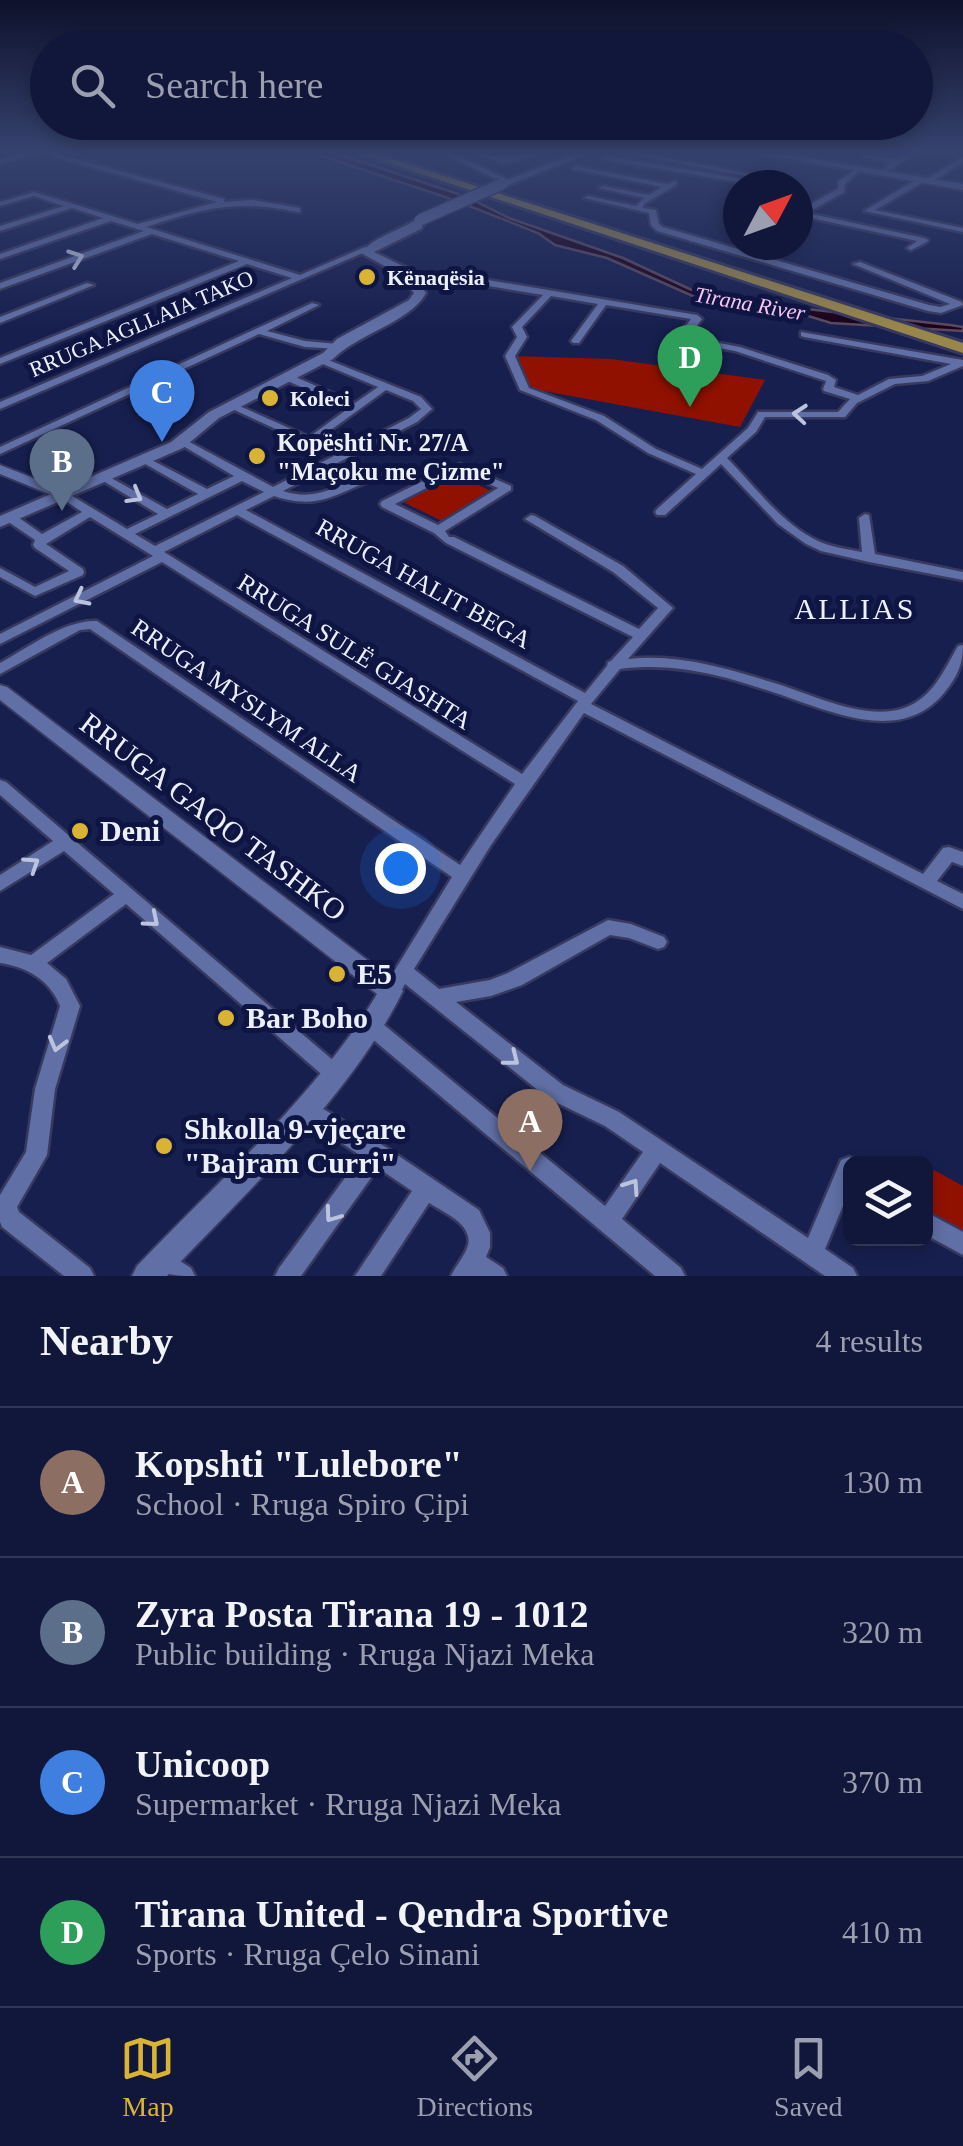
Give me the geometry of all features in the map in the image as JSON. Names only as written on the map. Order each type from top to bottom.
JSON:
[{"type":"highway","points":[[540,211],[819,302],[934,335]]},
{"type":"highway","points":[[561,211],[963,345]]},
{"type":"main road","points":[[5,520],[182,441],[231,406],[321,360],[418,299],[420,293],[409,277],[370,256],[368,249],[417,227],[420,220],[442,211]]},
{"type":"street","points":[[0,229],[58,211]]},
{"type":"street","points":[[87,211],[297,277]]},
{"type":"street","points":[[138,227],[191,211]]},
{"type":"street","points":[[648,211],[653,212],[658,228],[723,250]]},
{"type":"street","points":[[869,211],[963,230]]},
{"type":"street","points":[[813,217],[924,240],[911,248]]},
{"type":"street","points":[[0,257],[111,218]]},
{"type":"street","points":[[0,286],[151,231]]},
{"type":"street","name":"RRUGA AGLLAIA TAKO","points":[[0,406],[368,249]]},
{"type":"street","points":[[757,260],[928,308],[940,310],[961,302]]},
{"type":"street","points":[[0,361],[246,261]]},
{"type":"street","points":[[857,264],[961,302]]},
{"type":"street","points":[[409,277],[445,277],[694,317],[671,353]]},
{"type":"street","points":[[0,320],[90,285]]},
{"type":"street","points":[[549,293],[518,327],[521,340],[510,356],[525,390],[600,418],[652,451],[703,473]]},
{"type":"street","points":[[576,341],[604,300]]},
{"type":"street","points":[[0,451],[315,306]]},
{"type":"street","points":[[258,331],[306,344],[338,347]]},
{"type":"street","points":[[804,334],[962,364]]},
{"type":"street","points":[[681,338],[736,349],[824,376],[831,380],[828,389],[858,398]]},
{"type":"street","points":[[0,640],[419,416],[426,405],[321,360]]},
{"type":"street","points":[[662,512],[766,412],[835,416],[858,398],[894,381],[924,379],[962,364]]},
{"type":"street","points":[[287,377],[356,406]]},
{"type":"street","points":[[311,440],[385,386]]},
{"type":"street","points":[[231,406],[344,456]]},
{"type":"street","points":[[182,441],[291,498],[312,498],[393,470],[414,472],[430,479]]},
{"type":"street","points":[[721,458],[799,536],[825,548],[963,576]]},
{"type":"street","points":[[144,459],[207,494]]},
{"type":"street","points":[[444,535],[507,488],[460,467],[386,504],[444,535],[640,635]]},
{"type":"street","points":[[0,469],[40,482],[64,495]]},
{"type":"street","points":[[126,534],[245,475]]},
{"type":"street","points":[[104,477],[166,514]]},
{"type":"street","name":"RRUGA SULË GJASHTA","points":[[64,495],[524,783]]},
{"type":"street","name":"RRUGA HALIT BEGA","points":[[237,510],[584,703],[963,902]]},
{"type":"street","points":[[0,572],[34,592],[78,572],[39,545],[90,512]]},
{"type":"street","points":[[866,518],[869,558]]},
{"type":"street","points":[[165,1271],[307,1108],[371,1026],[461,874],[524,783],[612,666],[666,608],[618,569],[531,519]]},
{"type":"street","points":[[5,520],[42,540]]},
{"type":"street","name":"RRUGA MYSLYM ALLA","points":[[0,669],[86,623],[461,874]]},
{"type":"street","points":[[612,666],[646,662],[689,667],[854,714],[882,717],[904,714],[934,698],[963,649]]},
{"type":"street","name":"RRUGA GAQO TASHKO","points":[[0,691],[397,981]]},
{"type":"street","points":[[0,786],[334,1074]]},
{"type":"street","points":[[0,884],[63,844]]},
{"type":"street","points":[[926,883],[948,853],[962,857]]},
{"type":"street","points":[[34,962],[124,896]]},
{"type":"street","points":[[436,998],[516,979],[608,927],[631,930],[658,942]]},
{"type":"street","points":[[0,955],[34,962],[67,996],[70,1006],[45,1090],[36,1155],[6,1206],[10,1219],[82,1276]]},
{"type":"street","points":[[397,981],[436,998],[556,1092],[612,1119],[845,1276]]},
{"type":"street","points":[[371,1026],[674,1276]]},
{"type":"street","points":[[307,1108],[470,1218],[482,1233],[482,1242],[467,1268],[495,1276]]},
{"type":"street","points":[[607,1222],[657,1149]]},
{"type":"street","points":[[287,1276],[376,1154]]},
{"type":"street","points":[[367,1276],[426,1187]]},
{"type":"street","points":[[812,1254],[843,1187]]},
{"type":"street","points":[[933,1228],[963,1244]]},
{"type":"shaded area","points":[[513,356],[611,359],[765,380],[740,427],[527,388]]},
{"type":"shaded area","points":[[454,473],[489,490],[497,488],[442,521],[399,500]]},
{"type":"shaded area","points":[[933,1173],[963,1186],[963,1231],[933,1214]]},
{"type":"water","name":"Tirana River","points":[[481,211],[494,211],[623,258],[709,298],[950,325],[963,327],[963,331],[831,323],[805,315],[704,301],[607,258],[555,245],[538,233]]},
{"type":"place","name":"Kënaqësia","points":[[367,277]]},
{"type":"place","name":"Koleci","points":[[270,398]]},
{"type":"place","name":"Tirana United - Qendra Sportive","points":[[690,407]]},
{"type":"place","name":"Unicoop","points":[[162,442]]},
{"type":"place","name":"Kopështi Nr. 27/A \"Maçoku me Çizme\"","points":[[257,456]]},
{"type":"place","name":"Zyra Posta Tirana 19 - 1012","points":[[62,511]]},
{"type":"place","name":"Deni","points":[[80,831]]},
{"type":"place","name":"E5","points":[[337,974]]},
{"type":"place","name":"Bar Boho","points":[[226,1018]]},
{"type":"place","name":"Shkolla 9-vjeçare \"Bajram Curri\"","points":[[164,1146]]},
{"type":"place","name":"Kopshti \"Lulebore\"","points":[[530,1171]]},
{"type":"district","name":"ALLIAS","points":[[855,609]]}]
